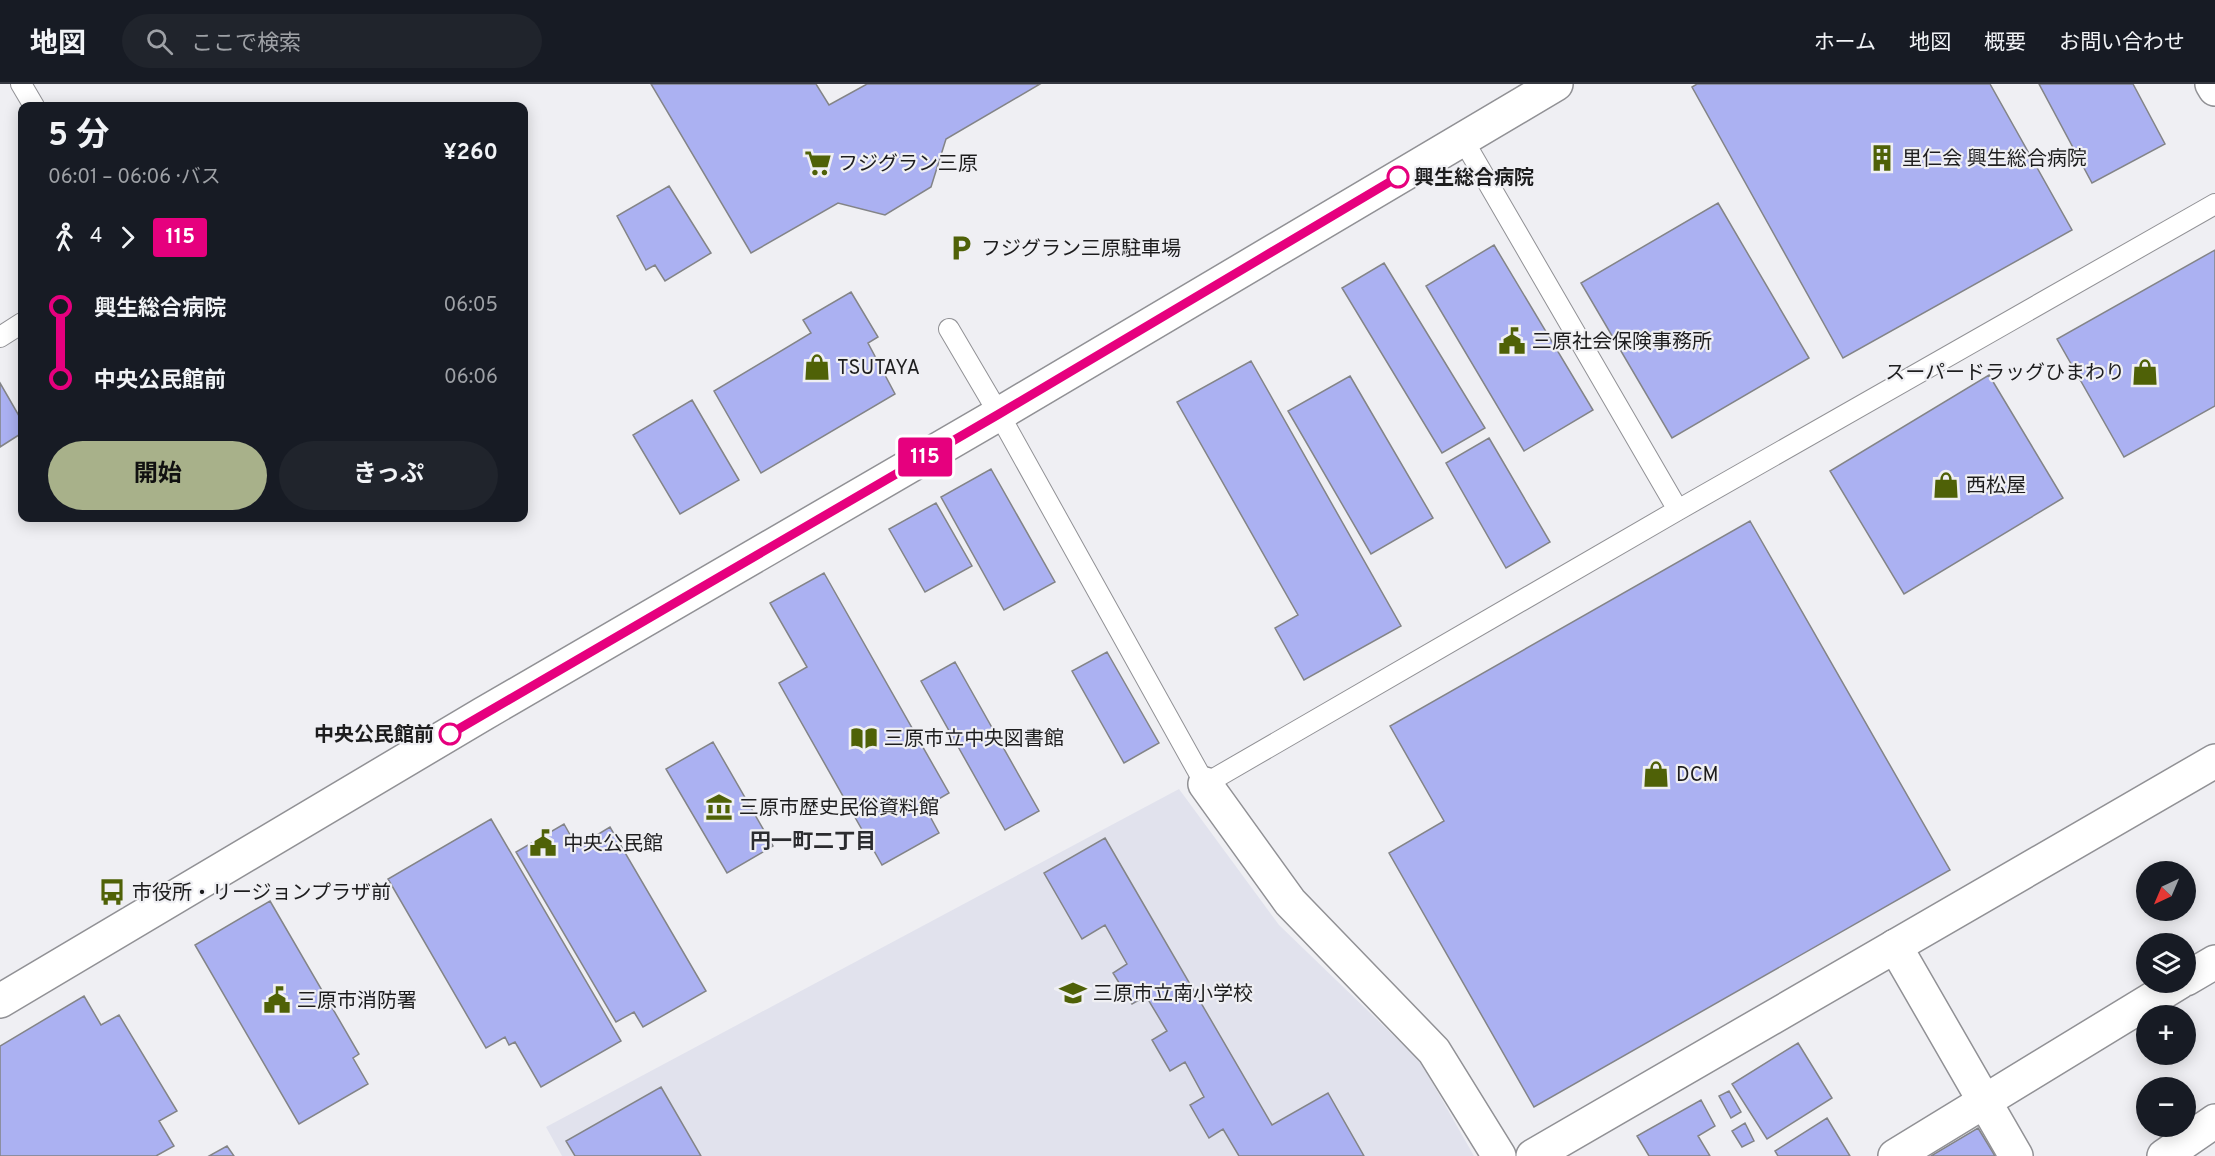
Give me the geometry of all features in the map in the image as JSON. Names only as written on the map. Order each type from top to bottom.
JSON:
[{"type":"street","points":[[0,1001],[483,714],[999,414],[1556,84]]},
{"type":"street","points":[[2212,84],[2215,89]]},
{"type":"street","points":[[1533,1156],[2215,761]]},
{"type":"street","points":[[1205,784],[1290,902],[1434,1051],[1499,1156]]},
{"type":"street","points":[[1895,946],[2016,1156]]},
{"type":"street","points":[[2196,973],[2215,962]]},
{"type":"street","points":[[1895,1156],[2162,993]]},
{"type":"street","points":[[2163,1156],[2215,1121]]},
{"type":"lane","points":[[21,84],[32,102]]},
{"type":"lane","points":[[1462,138],[1678,510]]},
{"type":"lane","points":[[949,329],[999,414],[1205,784],[1678,510],[2215,204]]},
{"type":"lane","points":[[0,337],[18,326]]},
{"type":"shaded area","name":"三原市立南小学校","points":[[1179,789],[1279,925],[1420,1061],[1474,1156],[562,1156],[546,1127]]},
{"type":"building","name":"フジグラン三原","points":[[651,84],[816,84],[829,105],[867,84],[1040,84],[946,139],[931,187],[885,215],[838,203],[751,253]]},
{"type":"building","name":"里仁会 興生総合病院","points":[[1697,84],[1990,84],[2072,230],[1843,358],[1692,87]]},
{"type":"building","points":[[2039,84],[2133,84],[2165,144],[2092,183]]},
{"type":"building","points":[[669,186],[711,253],[665,281],[655,265],[646,270],[617,216]]},
{"type":"building","points":[[1718,203],[1809,358],[1672,438],[1581,283]]},
{"type":"building","points":[[1494,245],[1593,410],[1524,451],[1426,286]]},
{"type":"building","name":"スーパードラッグひまわり","points":[[2215,250],[2215,406],[2124,457],[2057,339]]},
{"type":"building","points":[[1384,263],[1485,428],[1442,453],[1342,288]]},
{"type":"building","name":"TSUTAYA","points":[[851,292],[878,337],[868,343],[895,394],[761,473],[714,391],[811,333],[803,320]]},
{"type":"building","points":[[1251,361],[1401,626],[1304,680],[1275,628],[1298,615],[1177,402]]},
{"type":"building","name":"西松屋","points":[[1989,375],[2063,498],[1904,594],[1830,471]]},
{"type":"building","points":[[1350,376],[1433,518],[1371,554],[1288,411]]},
{"type":"building","points":[[0,383],[18,414],[18,436],[0,447]]},
{"type":"building","points":[[692,400],[739,480],[680,514],[633,435]]},
{"type":"building","points":[[1489,438],[1550,542],[1506,568],[1446,463]]},
{"type":"building","points":[[991,469],[1055,582],[1004,610],[941,497]]},
{"type":"building","points":[[936,503],[972,566],[925,592],[889,529]]},
{"type":"building","name":"DCM","points":[[1750,521],[1950,870],[1534,1107],[1389,853],[1444,821],[1390,726]]},
{"type":"building","name":"三原市立中央図書館","points":[[824,573],[949,793],[925,807],[939,833],[882,865],[779,683],[807,667],[770,603]]},
{"type":"building","points":[[1107,652],[1159,743],[1124,763],[1072,671]]},
{"type":"building","points":[[955,662],[1039,811],[1005,830],[921,681]]},
{"type":"building","name":"三原市歴史民俗資料館","points":[[713,742],[773,846],[727,873],[666,769]]},
{"type":"building","points":[[491,819],[621,1041],[541,1087],[515,1042],[509,1045],[505,1037],[486,1048],[388,879]]},
{"type":"building","points":[[564,824],[577,847],[610,827],[706,991],[643,1027],[634,1012],[616,1022],[516,852]]},
{"type":"building","points":[[1105,838],[1272,1125],[1328,1093],[1364,1156],[1239,1156],[1223,1129],[1209,1138],[1190,1105],[1204,1097],[1185,1062],[1170,1071],[1152,1040],[1167,1031],[1146,996],[1132,1004],[1113,973],[1127,964],[1105,925],[1082,939],[1044,873]]},
{"type":"building","name":"三原市消防署","points":[[270,901],[359,1054],[353,1058],[368,1084],[299,1124],[195,945]]},
{"type":"building","points":[[84,996],[101,1025],[119,1015],[177,1111],[159,1121],[174,1146],[156,1156],[0,1156],[0,1046]]},
{"type":"building","points":[[1798,1043],[1832,1098],[1767,1139],[1732,1084]]},
{"type":"building","points":[[661,1087],[701,1156],[575,1156],[566,1141]]},
{"type":"building","points":[[1729,1091],[1741,1112],[1731,1118],[1719,1096]]},
{"type":"building","points":[[1701,1100],[1715,1126],[1698,1136],[1710,1156],[1649,1156],[1637,1136]]},
{"type":"building","points":[[1827,1118],[1850,1156],[1778,1156],[1775,1151]]},
{"type":"building","points":[[1745,1123],[1754,1141],[1742,1147],[1732,1131]]},
{"type":"building","points":[[1978,1128],[1995,1156],[1931,1156]]},
{"type":"building","points":[[227,1146],[234,1156],[209,1156]]},
{"type":"bus line","name":"115","points":[[450,734],[999,414],[1398,177]]},
{"type":"place","name":"里仁会 興生総合病院","points":[[1882,158]]},
{"type":"place","name":"フジグラン三原","points":[[818,163]]},
{"type":"place","name":"興生総合病院","points":[[1398,177]]},
{"type":"place","name":"フジグラン三原駐車場","points":[[961,248]]},
{"type":"place","name":"三原社会保険事務所","points":[[1512,341]]},
{"type":"place","name":"TSUTAYA","points":[[817,367]]},
{"type":"place","name":"スーパードラッグひまわり","points":[[2145,372]]},
{"type":"place","name":"西松屋","points":[[1946,485]]},
{"type":"place","name":"中央公民館前","points":[[450,734]]},
{"type":"place","name":"三原市立中央図書館","points":[[864,738]]},
{"type":"place","name":"DCM","points":[[1656,774]]},
{"type":"place","name":"三原市歴史民俗資料館","points":[[719,807]]},
{"type":"place","name":"中央公民館","points":[[543,843]]},
{"type":"place","name":"市役所・リージョンプラザ前","points":[[112,892]]},
{"type":"place","name":"三原市立南小学校","points":[[1073,993]]},
{"type":"place","name":"三原市消防署","points":[[277,1000]]},
{"type":"district","name":"円一町二丁目","points":[[813,841]]}]
